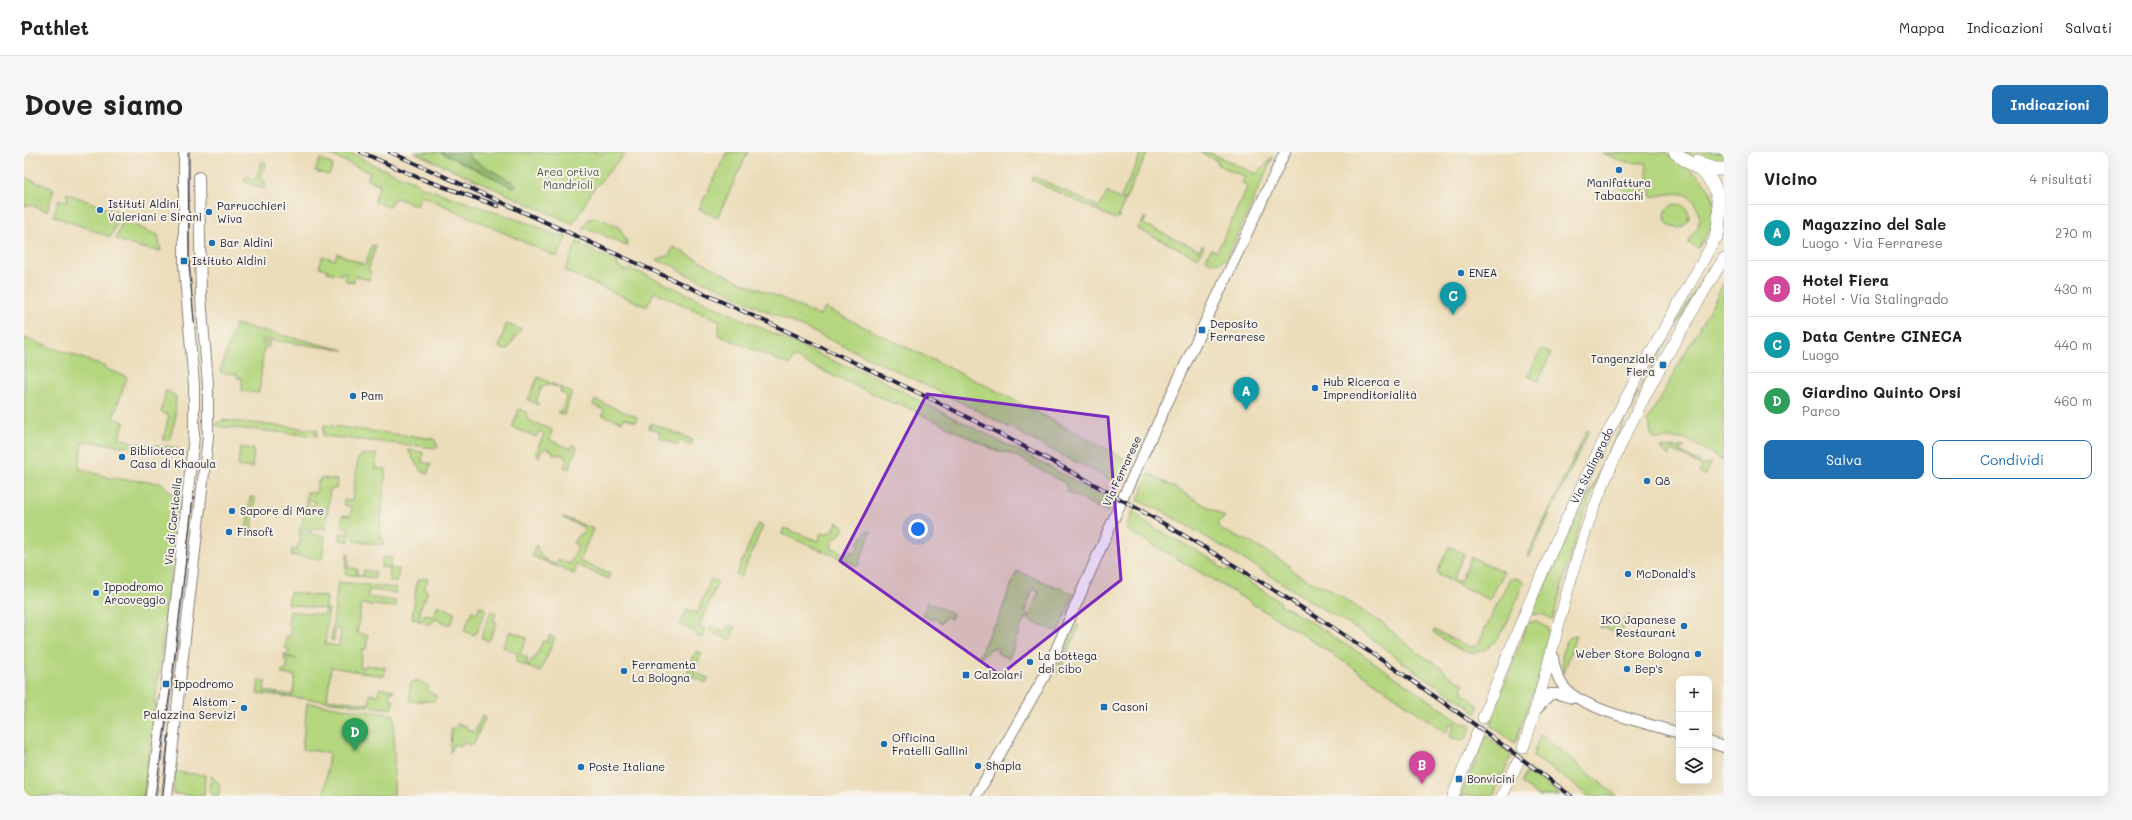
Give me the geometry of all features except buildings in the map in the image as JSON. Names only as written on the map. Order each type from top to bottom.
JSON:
[{"type":"highway","points":[[1676,152],[1705,166],[1724,169]]},
{"type":"highway","points":[[1676,152],[1708,176],[1715,186],[1720,207],[1716,237]]},
{"type":"main road","name":"Via di Corticella","points":[[151,796],[170,657],[194,438],[194,385],[184,265],[184,152]]},
{"type":"main road","name":"Via Ferrarese","points":[[976,796],[1042,682],[1110,525],[1285,152]]},
{"type":"main road","points":[[167,796],[208,437],[208,384],[200,269],[199,177]]},
{"type":"main road","name":"Via Stalingrado","points":[[1483,718],[1529,599],[1588,475],[1634,384],[1724,224]]},
{"type":"main road","name":"Via Stalingrado","points":[[1523,748],[1536,712],[1584,536],[1606,478],[1643,402],[1724,258]]},
{"type":"main road","name":"Via Stalingrado","points":[[1552,653],[1559,680],[1569,692],[1580,700]]},
{"type":"main road","name":"Via Stalingrado","points":[[1536,712],[1545,697],[1550,694],[1560,694],[1676,732]]},
{"type":"main road","points":[[1453,796],[1478,731]]},
{"type":"main road","points":[[1712,743],[1724,747]]},
{"type":"main road","points":[[1502,796],[1518,762]]},
{"type":"highlighted area","points":[[927,394],[1108,417],[1121,580],[1000,675],[840,561]]},
{"type":"green space","points":[[325,152],[350,152],[374,165],[418,183],[419,186],[533,225],[554,234],[567,237],[557,257],[421,195],[417,205],[395,198],[389,207],[374,202],[380,184],[367,180],[370,173]]},
{"type":"green space","name":"Area ortiva Mandrioli","points":[[414,152],[440,152],[513,187],[516,185],[470,158],[468,152],[626,152],[592,191],[573,224]]},
{"type":"green space","points":[[440,152],[468,152],[470,158],[517,185],[513,187]]},
{"type":"green space","points":[[727,152],[748,152],[717,218],[699,209]]},
{"type":"green space","points":[[1142,152],[1148,152],[1125,200],[1121,197]]},
{"type":"green space","points":[[1200,152],[1208,152],[1256,174],[1273,157],[1227,258],[1216,263],[1206,259],[1211,249],[1217,251],[1248,186],[1242,183],[1245,177],[1218,165],[1217,161]]},
{"type":"green space","points":[[1665,152],[1685,165],[1703,180],[1709,189],[1713,200],[1714,211],[1712,224],[1698,248],[1689,243],[1690,238],[1699,224],[1698,209],[1695,202],[1690,197],[1672,194],[1652,197],[1646,163],[1623,162],[1603,153]]},
{"type":"green space","points":[[1684,152],[1724,152],[1724,165],[1699,160]]},
{"type":"green space","points":[[320,159],[333,165],[329,175],[315,171]]},
{"type":"green space","points":[[261,162],[266,163],[260,180],[266,182],[265,189],[244,182],[247,176],[256,179]]},
{"type":"green space","points":[[1033,176],[1099,207],[1108,191],[1111,195],[1125,201],[1118,216],[1120,217],[1115,219],[1032,180]]},
{"type":"green space","points":[[24,177],[54,189],[47,211],[30,205],[24,206]]},
{"type":"green space","points":[[1612,183],[1645,187],[1645,198],[1635,197]]},
{"type":"green space","points":[[66,193],[120,213],[111,237],[53,216],[59,199],[64,201],[68,200]]},
{"type":"green space","points":[[1677,204],[1682,205],[1688,211],[1688,221],[1682,227],[1677,228],[1672,227],[1666,221],[1665,216],[1666,211],[1672,205]]},
{"type":"green space","points":[[125,215],[130,217],[128,223],[158,235],[161,251],[137,247],[116,239]]},
{"type":"green space","points":[[597,217],[620,228],[628,245],[626,246],[601,234],[583,228],[589,219]]},
{"type":"green space","points":[[1145,217],[1146,218],[1143,224],[1199,250],[1202,245],[1204,246],[1198,258],[1138,229]]},
{"type":"green space","points":[[577,242],[581,243],[581,246],[618,262],[617,266],[627,271],[629,269],[644,274],[840,364],[873,376],[1031,457],[1093,491],[1101,492],[1114,500],[1107,512],[1066,491],[1068,485],[1015,455],[995,450],[896,402],[895,404],[793,357],[790,365],[718,335],[720,321],[654,292],[647,307],[565,271]]},
{"type":"green space","points":[[372,245],[376,246],[368,270],[371,272],[369,280],[355,276],[353,283],[345,280],[346,272],[343,272],[342,275],[327,272],[328,270],[319,267],[323,256],[335,260],[337,253],[365,265]]},
{"type":"green space","points":[[673,247],[734,279],[779,297],[819,316],[825,308],[995,390],[1131,462],[1119,487],[1106,477],[933,389],[738,298],[731,293],[679,271],[677,267],[656,260],[669,255]]},
{"type":"green space","points":[[1708,267],[1710,268],[1641,388],[1640,387]]},
{"type":"green space","points":[[1724,283],[1724,461],[1686,439],[1655,439],[1652,436],[1647,420]]},
{"type":"green space","points":[[235,324],[344,350],[263,339],[263,345],[265,342],[270,342],[269,347],[264,347],[259,393],[242,391],[242,378],[237,378],[237,374],[220,372]]},
{"type":"green space","points":[[506,324],[521,329],[507,350],[499,348]]},
{"type":"green space","name":"Ippodromo Arcoveggio","points":[[24,338],[104,366],[104,368],[127,377],[113,418],[124,422],[119,438],[135,443],[178,448],[178,453],[82,441],[79,468],[110,478],[162,483],[172,494],[180,495],[144,796],[24,796]]},
{"type":"green space","points":[[1541,349],[1551,354],[1538,381],[1528,376]]},
{"type":"green space","points":[[538,377],[572,393],[564,415],[557,412],[561,411],[567,396],[560,392],[561,388],[547,384],[546,386],[542,387],[536,401],[539,405],[528,400]]},
{"type":"green space","points":[[166,390],[176,396],[175,419],[169,441],[163,440],[169,415],[161,412]]},
{"type":"green space","points":[[1638,391],[1639,392],[1604,466],[1580,524],[1553,619],[1545,615],[1531,614]]},
{"type":"green space","points":[[595,400],[637,417],[636,422],[624,418],[622,422],[602,415],[604,410],[593,405]]},
{"type":"green space","points":[[519,409],[528,413],[526,419],[552,430],[550,440],[571,449],[572,445],[577,447],[569,469],[564,467],[567,460],[565,456],[552,453],[553,451],[546,448],[541,451],[539,457],[535,455],[544,434],[539,431],[536,437],[512,427]]},
{"type":"green space","points":[[222,420],[317,430],[317,436],[216,426],[216,422],[221,422]]},
{"type":"green space","points":[[651,423],[693,440],[691,445],[679,440],[677,445],[658,437],[660,432],[649,428]]},
{"type":"green space","points":[[324,425],[434,439],[438,446],[437,448],[323,436]]},
{"type":"green space","points":[[1587,430],[1589,431],[1529,558],[1527,557]]},
{"type":"green space","points":[[240,447],[254,449],[252,468],[238,466]]},
{"type":"green space","points":[[1685,447],[1679,451],[1703,465],[1711,463],[1705,475],[1699,473],[1702,467],[1673,450],[1669,456],[1660,448]]},
{"type":"green space","points":[[408,450],[423,452],[422,462],[431,464],[427,474],[420,470]]},
{"type":"green space","points":[[377,454],[375,468],[386,469],[379,537],[383,538],[383,545],[354,541],[355,535],[350,534],[349,542],[340,540],[340,533],[348,534],[349,528],[341,527],[343,515],[350,516],[352,507],[344,505],[344,500],[352,501],[358,459],[361,455]]},
{"type":"green space","points":[[1149,473],[1225,517],[1217,523],[1221,530],[1248,541],[1289,565],[1292,571],[1315,584],[1325,587],[1382,623],[1414,650],[1442,668],[1448,675],[1464,683],[1462,687],[1464,694],[1479,706],[1476,714],[1470,707],[1402,662],[1374,640],[1260,569],[1167,514],[1138,500]]},
{"type":"green space","points":[[321,478],[337,480],[336,489],[330,489],[326,529],[312,528],[311,534],[325,536],[322,559],[291,555],[292,549],[297,550],[298,544],[300,544],[299,532],[308,534],[309,529],[299,530],[302,525],[305,505],[314,506],[315,501],[309,500],[308,504],[306,503],[307,492],[316,493],[318,481],[320,481]]},
{"type":"green space","points":[[250,497],[255,498],[251,535],[246,534]]},
{"type":"green space","points":[[1133,511],[1146,523],[1218,563],[1217,565],[1226,571],[1228,569],[1281,602],[1280,604],[1331,634],[1330,636],[1362,654],[1464,724],[1469,724],[1471,726],[1467,737],[1462,741],[1450,737],[1455,724],[1451,723],[1447,732],[1444,732],[1406,704],[1328,651],[1248,601],[1126,529]]},
{"type":"green space","points":[[564,517],[593,529],[579,561],[610,574],[609,579],[577,565],[574,574],[532,556],[536,545],[542,557],[550,563],[555,565],[558,559],[570,564],[578,546],[573,543],[580,533],[583,534],[585,528],[563,518]]},
{"type":"green space","points":[[837,522],[845,527],[838,537],[833,539],[831,549],[839,550],[841,554],[856,551],[859,548],[859,542],[866,532],[871,531],[858,566],[782,534],[784,528],[818,541],[821,533],[825,534],[833,531]]},
{"type":"green space","points":[[758,524],[763,526],[741,577],[736,575]]},
{"type":"green space","points":[[1449,546],[1464,554],[1453,579],[1460,582],[1471,557],[1504,572],[1490,600],[1447,579],[1447,577],[1444,578],[1438,575],[1439,573],[1437,572]]},
{"type":"green space","points":[[347,554],[349,554],[348,568],[357,569],[357,575],[363,575],[364,570],[375,572],[375,578],[345,574]]},
{"type":"green space","points":[[382,557],[392,558],[390,568],[381,567]]},
{"type":"green space","points":[[390,568],[399,569],[397,582],[389,581]]},
{"type":"green space","points":[[1017,571],[1074,594],[1058,632],[1028,620],[1039,591],[1033,588],[1025,612],[1028,614],[1026,619],[1024,619],[1009,658],[997,653],[998,647],[990,649],[981,657],[979,656],[993,625],[996,625]]},
{"type":"green space","points":[[424,578],[428,579],[424,589],[428,591],[419,611],[421,612],[419,619],[422,620],[425,614],[433,617],[438,605],[455,613],[450,625],[436,619],[429,625],[412,618],[417,581]]},
{"type":"green space","points":[[1515,578],[1524,581],[1515,604],[1503,630],[1495,641],[1485,649],[1474,652],[1461,650],[1433,632],[1434,630],[1470,647],[1477,646],[1509,580]]},
{"type":"green space","points":[[711,579],[718,582],[699,626],[705,629],[702,638],[694,635],[695,632],[680,625],[687,609],[697,613]]},
{"type":"green space","points":[[338,582],[396,588],[396,593],[369,590],[367,597],[396,601],[395,607],[361,604],[357,633],[368,635],[366,649],[362,649],[360,668],[365,668],[365,665],[385,667],[384,676],[331,667],[327,699],[369,704],[370,694],[378,695],[379,688],[394,690],[394,692],[390,692],[389,699],[394,699],[392,709],[257,693],[259,680],[265,681],[264,691],[293,695],[295,676],[282,674],[282,670],[287,670],[287,661],[284,660],[285,657],[297,659],[284,656],[284,654],[288,654],[289,649],[285,648],[286,637],[290,637],[291,626],[288,625],[290,611],[325,615],[326,609],[329,609],[325,644],[339,646],[341,629],[335,629],[334,640],[331,640]]},
{"type":"green space","points":[[290,592],[327,597],[326,609],[288,604]]},
{"type":"green space","points":[[928,602],[953,614],[951,619],[945,616],[941,624],[934,617],[933,620],[922,615]]},
{"type":"green space","points":[[480,606],[486,610],[477,632],[474,635],[464,631],[472,611],[477,613]]},
{"type":"green space","points":[[491,611],[496,613],[493,621],[497,622],[489,641],[481,637]]},
{"type":"green space","points":[[1630,615],[1621,633],[1599,627],[1617,624]]},
{"type":"green space","points":[[1536,621],[1547,627],[1549,634],[1537,682],[1515,743],[1490,725],[1526,626],[1528,623]]},
{"type":"green space","points":[[711,625],[725,631],[728,625],[735,628],[730,640],[709,631]]},
{"type":"green space","points":[[1076,625],[1079,626],[1059,673],[1056,672]]},
{"type":"green space","points":[[510,631],[527,638],[520,654],[528,658],[526,664],[529,666],[532,659],[534,660],[543,641],[547,642],[550,635],[555,638],[540,672],[516,662],[517,653],[503,647]]},
{"type":"green space","points":[[1576,635],[1564,673],[1562,663],[1563,651],[1568,640]]},
{"type":"green space","points":[[696,651],[702,653],[693,672],[708,678],[706,683],[687,674]]},
{"type":"green space","points":[[416,680],[429,686],[427,691],[437,696],[434,701],[410,701],[410,684]]},
{"type":"green space","points":[[307,703],[394,715],[394,796],[324,796],[329,753],[302,749]]},
{"type":"green space","points":[[482,716],[485,718],[473,745],[462,743],[461,746],[454,744],[450,753],[451,728],[455,729],[457,724],[467,726],[466,729],[475,732]]},
{"type":"green space","points":[[1540,734],[1617,796],[1588,796],[1533,756]]},
{"type":"green space","points":[[1486,736],[1512,755],[1493,796],[1461,796]]},
{"type":"green space","points":[[1528,768],[1558,793],[1559,796],[1538,796],[1521,783]]},
{"type":"green space","points":[[175,772],[205,775],[204,796],[173,794]]},
{"type":"green space","points":[[211,776],[219,783],[219,796],[213,795],[209,791]]},
{"type":"tram line","points":[[188,152],[189,265],[194,321]]},
{"type":"tram line","points":[[155,796],[173,670],[194,490]]},
{"type":"tram line","points":[[163,796],[169,734]]},
{"type":"railway","points":[[361,152],[419,178],[498,206]]},
{"type":"railway","points":[[390,152],[841,356],[933,400],[1043,456],[1122,500],[1276,591],[1426,690],[1571,796]]},
{"type":"place","name":"Manifattura Tabacchi","points":[[1619,170]]},
{"type":"place","name":"Istituti Aldini Valeriani e Sirani","points":[[100,210]]},
{"type":"place","name":"Parrucchieri Wiva","points":[[209,212]]},
{"type":"place","name":"Bar Aldini","points":[[212,243]]},
{"type":"place","name":"Istituto Aldini","points":[[184,261]]},
{"type":"place","name":"ENEA","points":[[1461,273]]},
{"type":"place","name":"Data Centre CINECA","points":[[1453,315]]},
{"type":"place","name":"Deposito Ferrarese","points":[[1202,330]]},
{"type":"place","name":"Tangenziale Fiera","points":[[1663,365]]},
{"type":"place","name":"Hub Ricerca e Imprenditorialità","points":[[1315,388]]},
{"type":"place","name":"Pam","points":[[353,396]]},
{"type":"place","name":"Magazzino del Sale","points":[[1246,410]]},
{"type":"place","name":"Biblioteca Casa di Khaoula","points":[[122,457]]},
{"type":"place","name":"Q8","points":[[1647,481]]},
{"type":"place","name":"Sapore di Mare","points":[[232,511]]},
{"type":"place","name":"Finsoft","points":[[229,532]]},
{"type":"place","name":"McDonald's","points":[[1628,574]]},
{"type":"place","name":"Ippodromo Arcoveggio","points":[[96,593]]},
{"type":"place","name":"IKO Japanese Restaurant","points":[[1684,626]]},
{"type":"place","name":"Weber Store Bologna","points":[[1698,654]]},
{"type":"place","name":"La bottega del cibo","points":[[1030,662]]},
{"type":"place","name":"Bep's","points":[[1627,669]]},
{"type":"place","name":"Ferramenta La Bologna","points":[[624,671]]},
{"type":"place","name":"Calzolari","points":[[966,675]]},
{"type":"place","name":"Ippodromo","points":[[166,684]]},
{"type":"place","name":"Casoni","points":[[1104,707]]},
{"type":"place","name":"Alstom - Palazzina Servizi","points":[[244,708]]},
{"type":"place","name":"Officina Fratelli Gallini","points":[[884,744]]},
{"type":"place","name":"Giardino Quinto Orsi","points":[[355,751]]},
{"type":"place","name":"Shapla","points":[[978,766]]},
{"type":"place","name":"Poste Italiane","points":[[581,767]]},
{"type":"place","name":"Bonvicini","points":[[1459,779]]},
{"type":"place","name":"Hotel Fiera","points":[[1422,784]]}]
